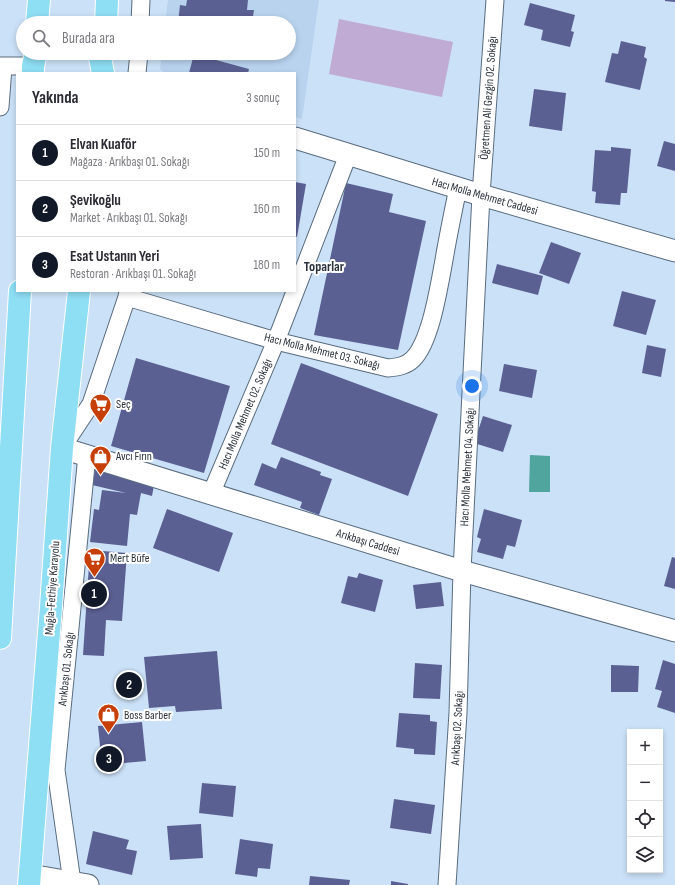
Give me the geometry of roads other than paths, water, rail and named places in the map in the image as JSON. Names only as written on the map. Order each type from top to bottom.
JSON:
[{"type":"highway","points":[[38,16],[39,0]]},
{"type":"highway","points":[[106,16],[107,0]]},
{"type":"highway","points":[[100,60],[103,72]]},
{"type":"highway","points":[[103,72],[104,60]]},
{"type":"highway","points":[[0,638],[5,488],[20,292]]},
{"type":"highway","name":"Muğla-Fethiye Karayolu","points":[[29,880],[62,448],[78,292]]},
{"type":"street","points":[[140,16],[141,0]]},
{"type":"street","name":"Öğretmen Ali Gezgin 02. Sokağı","points":[[481,195],[495,0]]},
{"type":"street","points":[[138,60],[138,72]]},
{"type":"street","points":[[0,107],[1,66],[34,64]]},
{"type":"street","name":"Hacı Molla Mehmet Caddesi","points":[[296,138],[481,195],[675,251]]},
{"type":"street","name":"Hacı Molla Mehmet 02. Sokağı","points":[[296,289],[348,155]]},
{"type":"street","name":"Hacı Molla Mehmet 03. Sokağı","points":[[127,294],[276,341],[388,368],[403,366],[413,359],[421,347],[436,304],[458,188]]},
{"type":"street","name":"Hacı Molla Mehmet 04. Sokağı","points":[[462,571],[481,195]]},
{"type":"street","name":"Hacı Molla Mehmet 02. Sokağı","points":[[211,494],[276,341],[295,292]]},
{"type":"street","points":[[62,448],[91,404],[127,294]]},
{"type":"street","name":"Arıkbaşı Caddesi","points":[[62,448],[462,571],[675,631]]},
{"type":"street","name":"Arıkbaşı 01. Sokağı","points":[[80,884],[56,770],[87,455]]},
{"type":"street","name":"Arıkbaşı 02. Sokağı","points":[[448,885],[458,713],[462,571]]},
{"type":"street","points":[[29,880],[80,884]]},
{"type":"place","name":"Seç","points":[[100,424]]},
{"type":"place","name":"Avcı Fırın","points":[[100,476]]},
{"type":"place","name":"Mert Büfe","points":[[94,578]]},
{"type":"place","name":"Elvan Kuaför","points":[[94,594]]},
{"type":"place","name":"Şevikoğlu","points":[[129,685]]},
{"type":"place","name":"Boss Barber","points":[[108,734]]},
{"type":"place","name":"Esat Ustanın Yeri","points":[[109,759]]},
{"type":"district","name":"Toparlar","points":[[324,266]]}]
